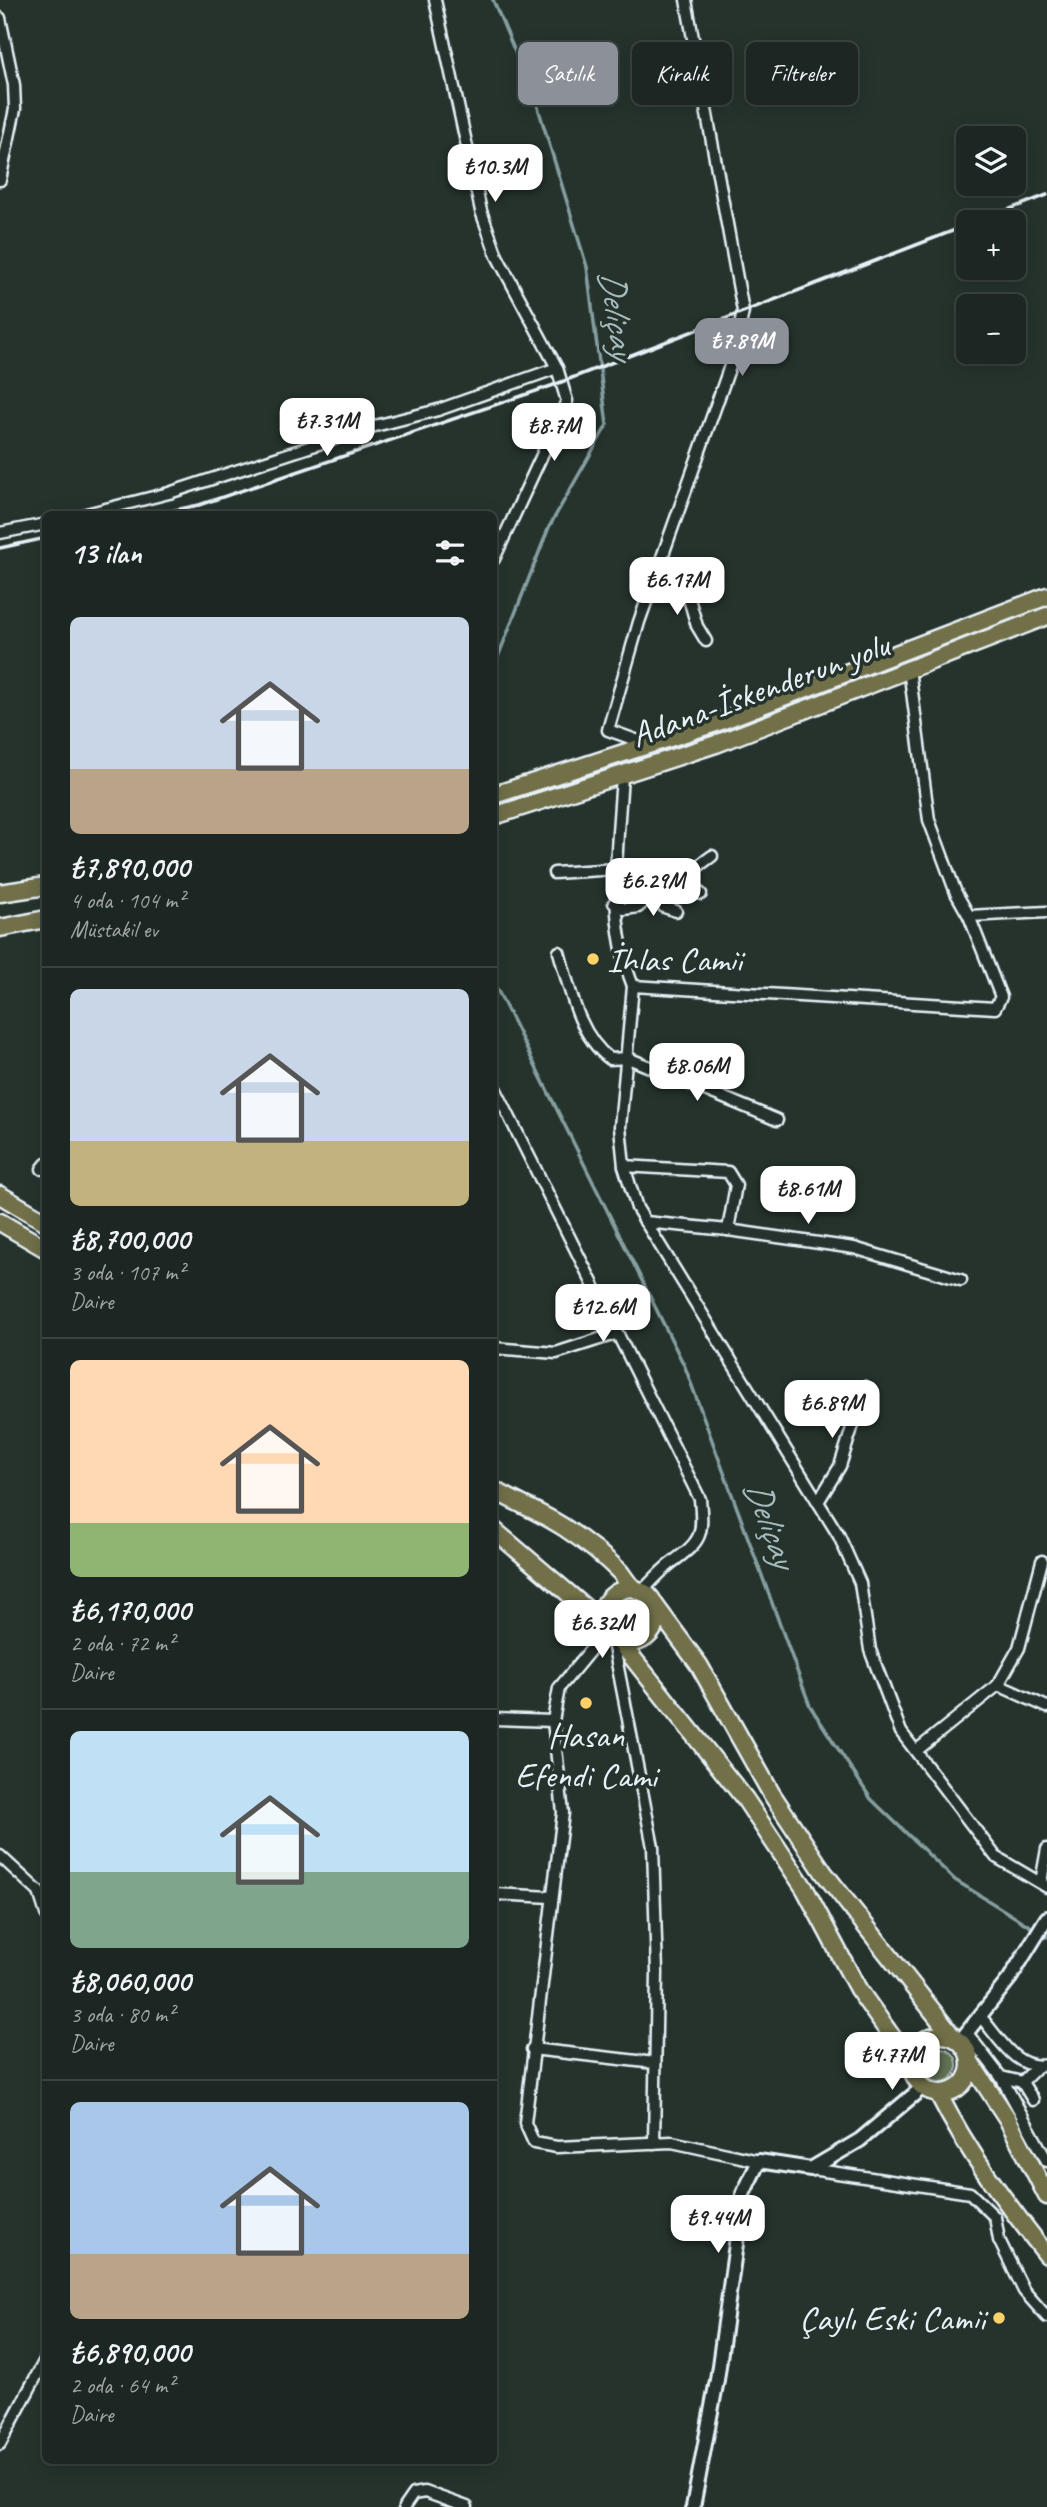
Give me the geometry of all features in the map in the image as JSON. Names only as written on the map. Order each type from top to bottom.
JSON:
[{"type":"highway","points":[[497,794],[713,724],[1047,596]]},
{"type":"highway","name":"Adana-İskenderun yolu","points":[[497,815],[716,744],[1047,616]]},
{"type":"highway","points":[[0,893],[42,887]]},
{"type":"highway","points":[[0,928],[42,920]]},
{"type":"highway","points":[[0,1195],[42,1220]]},
{"type":"highway","points":[[0,1222],[42,1248]]},
{"type":"highway","points":[[497,1492],[565,1528],[619,1571],[654,1605],[699,1665],[771,1793],[824,1873],[960,2037],[971,2063],[1007,2118],[1047,2196]]},
{"type":"highway","points":[[497,1533],[610,1633],[745,1799],[805,1889],[858,1989],[912,2065],[913,2073],[930,2090],[989,2181],[1047,2256]]},
{"type":"highway","points":[[610,1633],[602,1613],[609,1597],[625,1588],[638,1590]]},
{"type":"highway","points":[[610,1633],[638,1642],[652,1631],[656,1622],[654,1605]]},
{"type":"highway","points":[[912,2065],[921,2042],[936,2035],[960,2037]]},
{"type":"highway","points":[[930,2090],[946,2093],[961,2086],[971,2063]]},
{"type":"street","points":[[435,0],[481,211],[497,256],[557,368],[567,401],[497,553]]},
{"type":"street","points":[[647,744],[608,730],[620,682],[658,566],[735,352],[743,311],[686,0]]},
{"type":"street","points":[[0,18],[14,85],[15,108],[0,180]]},
{"type":"street","points":[[98,511],[169,493],[367,428],[438,410],[557,368]]},
{"type":"street","points":[[0,533],[42,525]]},
{"type":"street","points":[[658,566],[682,575],[697,626],[706,640]]},
{"type":"street","points":[[633,986],[995,1008],[1001,997],[969,916],[956,893],[929,821],[909,668]]},
{"type":"street","points":[[622,775],[614,903],[625,966],[633,986],[620,1127],[624,1166],[637,1208],[839,1536],[860,1583],[870,1650],[901,1732],[996,1857],[1044,1884],[1047,1849]]},
{"type":"street","points":[[614,903],[624,909],[638,907],[660,888],[682,878],[712,856]]},
{"type":"street","points":[[554,873],[616,869]]},
{"type":"street","points":[[682,878],[701,894]]},
{"type":"street","points":[[660,888],[666,892],[664,907],[676,911]]},
{"type":"street","points":[[969,916],[1047,912]]},
{"type":"street","points":[[559,952],[574,1003],[594,1047],[610,1059],[628,1058],[777,1120]]},
{"type":"street","points":[[497,1092],[615,1334],[700,1499],[702,1523],[693,1548],[638,1590]]},
{"type":"street","points":[[624,1166],[728,1172],[736,1185],[728,1230]]},
{"type":"street","points":[[645,1222],[728,1230],[853,1248],[961,1280]]},
{"type":"street","points":[[497,1348],[556,1353],[615,1334]]},
{"type":"street","points":[[818,1502],[840,1466],[865,1387]]},
{"type":"street","points":[[916,1751],[998,1685],[1019,1648],[1042,1561]]},
{"type":"street","points":[[610,1633],[559,1688],[553,1721],[563,1813],[525,2123],[534,2143],[557,2147],[672,2142],[759,2161],[970,2193],[995,2217],[999,2240],[1024,2291],[1047,2316]]},
{"type":"street","points":[[610,1633],[653,1847],[657,1973],[654,2143]]},
{"type":"street","points":[[998,1685],[1047,1707]]},
{"type":"street","points":[[497,1720],[553,1721]]},
{"type":"street","points":[[0,1856],[42,1891]]},
{"type":"street","points":[[497,1894],[551,1897]]},
{"type":"street","points":[[1047,1918],[1021,1960],[980,2016],[960,2037],[1000,2077],[1047,2161]]},
{"type":"street","points":[[980,2016],[1014,2059],[1042,2066]]},
{"type":"street","points":[[533,2049],[655,2063]]},
{"type":"street","points":[[1022,2082],[1042,2066]]},
{"type":"street","points":[[1000,2077],[1022,2082],[1034,2100]]},
{"type":"street","points":[[811,2169],[860,2140],[930,2090]]},
{"type":"street","points":[[693,2507],[717,2380],[743,2194],[759,2161]]},
{"type":"street","points":[[0,2444],[42,2365]]},
{"type":"street","points":[[404,2507],[413,2494],[425,2492],[467,2507]]},
{"type":"green space","points":[[627,1596],[639,1602],[645,1614],[639,1626],[627,1632],[615,1626],[609,1614],[615,1602]]},
{"type":"green space","points":[[940,2048],[952,2053],[957,2065],[952,2077],[940,2082],[928,2077],[923,2065],[928,2053]]},
{"type":"waterway","name":"Deliçay","points":[[493,0],[536,101],[587,267],[607,425],[549,527],[497,659]]},
{"type":"waterway","name":"Deliçay","points":[[497,989],[685,1367],[810,1706],[871,1799],[955,1880],[1047,1937]]},
{"type":"railway","points":[[1008,210],[1047,195]]},
{"type":"railway","points":[[170,511],[199,505],[551,386],[956,230]]},
{"type":"railway","points":[[0,548],[42,539]]},
{"type":"place","name":"İhlas Camii","points":[[593,959]]},
{"type":"place","name":"Hasan Efendi Cami","points":[[586,1703]]},
{"type":"place","name":"Çaylı Eski Camii","points":[[999,2318]]}]
